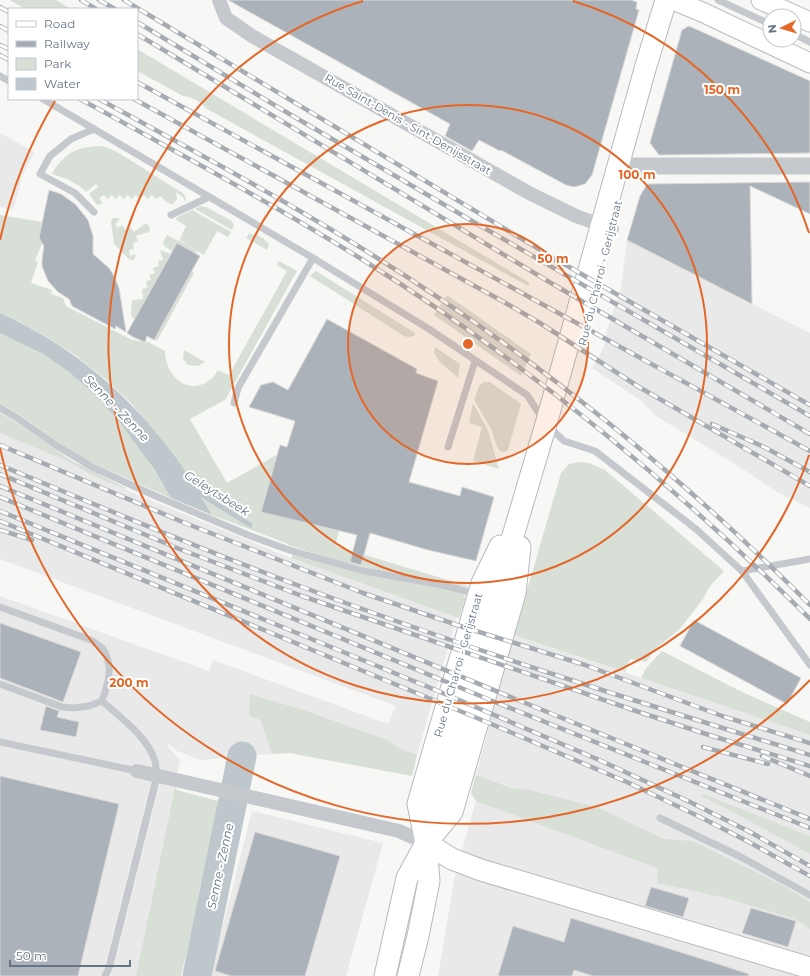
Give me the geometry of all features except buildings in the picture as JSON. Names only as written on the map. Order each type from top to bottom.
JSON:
[{"type":"main road","name":"Rue du Charroi - Gerijstraat","points":[[385,976],[407,878],[426,843],[484,634],[546,424],[550,376],[602,225],[626,166],[670,17],[666,0],[654,10],[602,225]]},
{"type":"main road","points":[[673,0],[702,12],[810,63]]},
{"type":"main road","points":[[761,0],[810,22]]},
{"type":"main road","name":"Rue du Charroi - Gerijstraat","points":[[408,976],[417,942],[429,881],[426,843],[418,804],[482,583],[526,495]]},
{"type":"main road","points":[[426,843],[452,859],[481,870],[810,968]]},
{"type":"street","name":"Rue Saint-Denis - Sint-Denijsstraat","points":[[219,0],[226,18],[252,36],[529,192],[576,216],[602,225]]},
{"type":"street","points":[[626,166],[810,166]]},
{"type":"street","points":[[137,771],[398,831],[426,843]]},
{"type":"lane","points":[[718,0],[762,20]]},
{"type":"lane","points":[[44,100],[313,258],[428,330],[527,395],[546,424],[564,441],[595,451],[696,529],[742,571],[810,665]]},
{"type":"lane","points":[[94,129],[72,139],[50,156],[40,174],[75,193],[94,212]]},
{"type":"lane","points":[[171,215],[209,197]]},
{"type":"lane","points":[[234,403],[238,388],[313,258]]},
{"type":"lane","points":[[448,447],[475,361]]},
{"type":"lane","points":[[0,408],[19,418],[62,450],[92,467],[144,491],[248,535],[289,550],[337,564],[443,586],[478,595]]},
{"type":"lane","points":[[742,571],[810,559]]},
{"type":"lane","points":[[0,607],[91,640],[103,649],[109,663],[109,678],[102,700],[89,706],[73,708],[62,707],[0,684]]},
{"type":"lane","points":[[102,700],[136,730],[150,750],[155,761],[157,776],[109,968],[105,976]]},
{"type":"lane","points":[[0,742],[137,771]]},
{"type":"lane","points":[[660,818],[739,856],[810,895]]},
{"type":"shaded area","points":[[0,133],[33,151],[34,153],[22,176],[14,208],[12,209],[0,207]]},
{"type":"shaded area","points":[[627,240],[810,333],[810,508],[777,492],[738,466],[656,416],[640,400],[592,368],[604,347],[607,329],[621,287]]},
{"type":"shaded area","points":[[0,433],[67,461],[95,477],[291,558],[457,617],[417,755],[397,747],[388,740],[301,709],[251,694],[249,716],[260,720],[272,754],[200,760],[177,751],[169,744],[167,745],[180,760],[136,976],[0,976],[0,596],[209,671],[213,660],[388,724],[396,706],[0,559]]},
{"type":"shaded area","points":[[514,635],[810,735],[810,976],[438,976],[455,875],[476,801],[471,793]]},
{"type":"shaded area","points":[[252,811],[383,843],[346,976],[210,976]]},
{"type":"green space","points":[[9,0],[56,0],[69,8],[24,8]]},
{"type":"green space","points":[[138,50],[530,283],[528,286],[207,109],[196,100],[183,96],[138,72]]},
{"type":"green space","points":[[100,146],[109,148],[119,153],[184,194],[186,198],[185,202],[183,197],[176,192],[177,199],[173,204],[168,203],[161,196],[156,199],[152,195],[147,199],[144,195],[139,199],[136,195],[131,199],[128,195],[123,199],[120,195],[115,199],[112,195],[107,199],[104,195],[99,198],[103,203],[97,205],[89,194],[98,187],[96,184],[86,192],[70,181],[52,174],[61,161],[72,152],[84,148]]},
{"type":"green space","points":[[200,206],[206,207],[232,221],[234,225],[232,230],[195,209]]},
{"type":"green space","points":[[192,210],[231,232],[228,237],[217,231],[204,255],[188,246],[180,239],[186,226],[176,220],[176,218]]},
{"type":"green space","points":[[0,215],[42,222],[39,238],[42,243],[35,261],[38,262],[31,283],[52,290],[51,294],[63,298],[66,306],[132,340],[148,342],[165,351],[166,360],[173,375],[186,385],[194,386],[202,384],[212,378],[218,370],[229,375],[287,271],[277,265],[279,261],[297,271],[225,400],[190,419],[227,483],[278,454],[262,512],[339,531],[335,546],[468,586],[368,568],[332,559],[288,545],[212,515],[176,459],[131,403],[104,378],[75,355],[22,323],[0,313]]},
{"type":"green space","points":[[113,218],[120,219],[115,224],[118,228],[122,225],[126,230],[130,227],[134,232],[146,223],[150,228],[149,232],[136,236],[138,241],[133,243],[134,249],[129,250],[130,256],[136,254],[134,260],[130,260],[114,244],[111,222]]},
{"type":"green space","points":[[249,234],[258,235],[266,241],[269,245],[267,250],[246,238]]},
{"type":"green space","points":[[167,235],[178,241],[179,240],[197,252],[196,254],[177,243],[172,251],[164,246],[163,242]]},
{"type":"green space","points":[[161,250],[170,254],[135,319],[131,316],[132,300],[143,299],[142,289],[147,288],[146,281],[151,280],[149,275],[155,273],[153,268],[159,266],[158,261],[163,260]]},
{"type":"green space","points":[[192,271],[194,273],[157,341],[154,340]]},
{"type":"green space","points":[[316,271],[415,333],[414,336],[404,336],[310,276]]},
{"type":"green space","points":[[447,295],[531,354],[521,376],[434,315]]},
{"type":"green space","points":[[0,333],[34,350],[67,370],[98,397],[138,445],[171,498],[81,458],[22,416],[0,404]]},
{"type":"green space","points":[[435,347],[460,364],[458,378],[438,360],[434,351]]},
{"type":"green space","points":[[184,350],[205,362],[198,366],[188,365],[183,359]]},
{"type":"green space","points":[[484,382],[490,382],[521,404],[508,450],[505,452],[500,451],[497,447],[491,429],[474,400],[479,386]]},
{"type":"green space","points":[[473,403],[488,430],[499,469],[473,461],[482,427],[469,423]]},
{"type":"green space","points":[[0,413],[20,424],[69,459],[126,488],[125,489],[95,477],[67,461],[0,433]]},
{"type":"green space","points":[[580,462],[589,463],[605,470],[724,571],[710,586],[703,599],[679,630],[656,648],[646,662],[630,659],[625,672],[514,635],[561,473],[569,464]]},
{"type":"green space","points":[[293,554],[443,588],[462,594],[465,596],[465,600],[459,618],[291,558]]},
{"type":"green space","points":[[662,651],[740,691],[810,722],[810,735],[641,678],[646,668]]},
{"type":"green space","points":[[250,694],[301,709],[388,740],[397,747],[417,755],[412,776],[289,753],[272,754],[260,720],[249,716]]},
{"type":"green space","points":[[476,775],[511,788],[530,790],[599,808],[664,839],[693,841],[780,884],[810,902],[810,929],[795,919],[726,898],[658,883],[657,868],[476,801],[471,793]]},
{"type":"green space","points":[[175,786],[177,790],[218,801],[210,851],[204,868],[205,880],[201,882],[196,913],[181,976],[136,976]]},
{"type":"green space","points":[[703,794],[810,836],[810,854],[701,796]]},
{"type":"water","points":[[0,313],[27,326],[52,341],[98,374],[119,393],[139,413],[176,458],[212,515],[171,498],[154,469],[117,418],[91,391],[68,371],[43,354],[0,333]]},
{"type":"waterway","name":"Geleytsbeek","points":[[193,489],[250,525]]},
{"type":"waterway","name":"Senne - Zenne","points":[[197,976],[242,756]]},
{"type":"railway","points":[[81,0],[94,8]]},
{"type":"railway","points":[[99,0],[113,8]]},
{"type":"railway","points":[[124,0],[137,8]]},
{"type":"railway","points":[[0,7],[8,11]]},
{"type":"railway","points":[[138,8],[557,260],[810,405]]},
{"type":"railway","points":[[138,23],[281,109],[467,218],[810,416]]},
{"type":"railway","points":[[0,26],[8,30]]},
{"type":"railway","points":[[138,35],[551,283],[810,434]]},
{"type":"railway","points":[[0,45],[8,49]]},
{"type":"railway","points":[[0,55],[8,59]]},
{"type":"railway","points":[[138,83],[810,451]]},
{"type":"railway","points":[[82,100],[293,218],[363,260],[482,340],[597,427],[652,473],[706,520],[810,619]]},
{"type":"railway","points":[[101,100],[304,213],[430,292],[488,332],[545,373],[655,462],[708,508],[810,605]]},
{"type":"railway","points":[[136,100],[502,301],[540,323],[639,387],[810,486]]},
{"type":"railway","points":[[712,424],[764,447],[810,472]]},
{"type":"railway","points":[[0,445],[185,523],[363,593],[457,625],[585,665],[722,716],[810,743]]},
{"type":"railway","points":[[0,465],[228,559],[367,611],[556,675],[810,755]]},
{"type":"railway","points":[[0,474],[177,548],[302,596],[636,711],[810,766]]},
{"type":"railway","points":[[0,486],[810,819]]},
{"type":"railway","points":[[0,497],[495,702],[810,828]]},
{"type":"railway","points":[[0,511],[438,691],[597,759],[688,801],[750,832],[810,866]]},
{"type":"railway","points":[[0,521],[489,723],[629,783],[747,841],[810,876]]},
{"type":"railway","points":[[0,530],[32,540]]},
{"type":"railway","points":[[703,747],[768,764]]},
{"type":"railway","points":[[762,756],[810,776]]}]
